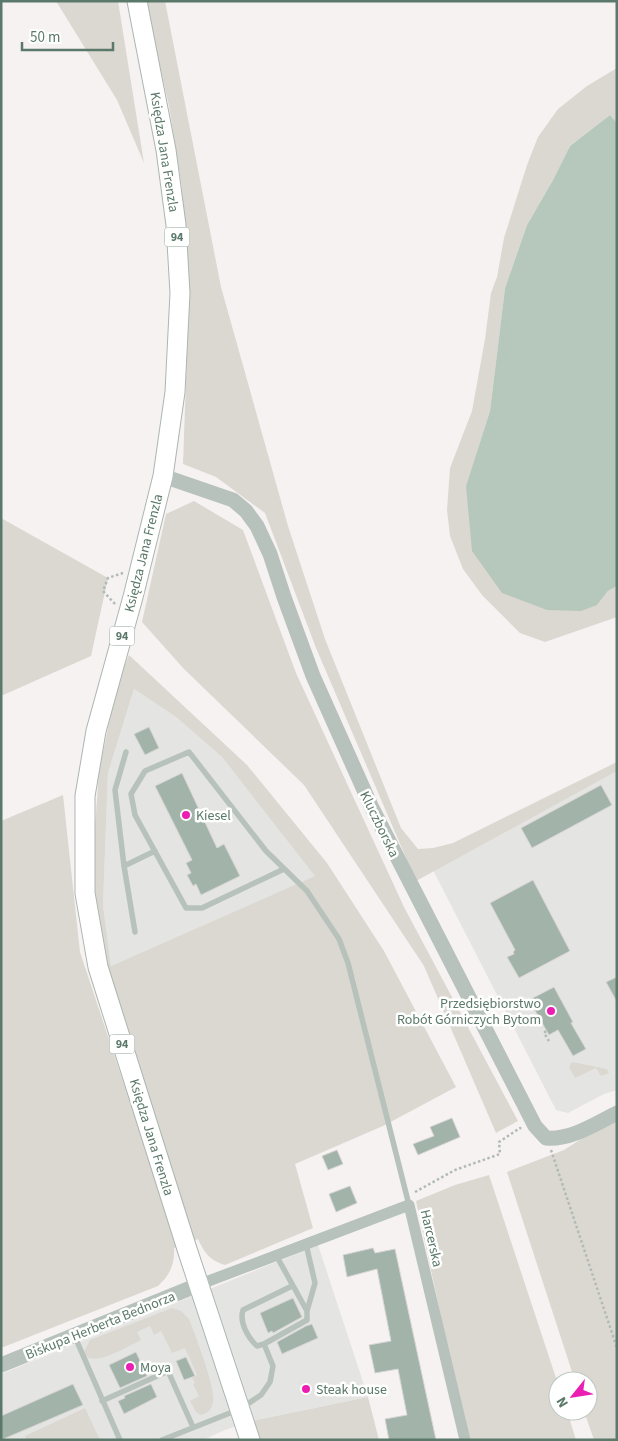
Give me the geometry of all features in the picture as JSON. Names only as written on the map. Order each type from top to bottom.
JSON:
[{"type":"main road","name":"Księdza Jana Frenzla","points":[[137,1],[166,150],[176,225],[180,292],[175,392],[163,476],[127,604],[112,675],[96,731],[86,796],[85,893],[98,967],[198,1285],[250,1440]]},
{"type":"street","name":"Kluczborska","points":[[163,476],[233,500],[246,511],[257,526],[268,548],[310,668],[372,808],[530,1118],[546,1138]]},
{"type":"street","points":[[546,1138],[562,1138],[617,1113]]},
{"type":"street","name":"Harcerska","points":[[198,1285],[306,1244],[408,1200],[465,1440]]},
{"type":"street","name":"Biskupa Herberta Bednorza","points":[[1,1365],[198,1285]]},
{"type":"lane","points":[[126,752],[115,790],[124,866],[136,932]]},
{"type":"lane","points":[[284,869],[202,908],[186,908],[135,815],[131,794],[145,772],[189,752],[266,851],[307,891],[339,939],[348,963],[408,1200]]},
{"type":"lane","points":[[124,866],[154,851]]},
{"type":"lane","points":[[292,1286],[243,1310],[241,1316],[250,1339],[257,1346],[308,1320],[307,1311],[315,1283],[306,1244]]},
{"type":"lane","points":[[276,1255],[307,1311]]},
{"type":"lane","points":[[74,1335],[120,1440]]},
{"type":"lane","points":[[162,1440],[240,1409],[261,1395],[270,1382],[273,1366],[264,1344]]},
{"type":"lane","points":[[102,1401],[168,1371],[193,1427]]},
{"type":"path","points":[[127,604],[103,591],[108,578],[129,572]]},
{"type":"path","points":[[546,1031],[544,1033],[549,1041]]},
{"type":"path","points":[[408,1200],[455,1170],[500,1154],[499,1142],[520,1128],[523,1132]]},
{"type":"path","points":[[546,1138],[617,1348]]},
{"type":"shaded area","points":[[56,1],[118,1],[144,163],[117,100]]},
{"type":"shaded area","points":[[145,1],[165,1],[221,287],[288,526],[325,639],[401,828],[418,849],[433,848],[453,843],[617,762],[617,771],[416,881],[316,648],[265,513],[216,477],[183,464],[188,325],[182,188],[169,106]]},
{"type":"shaded area","points":[[617,68],[617,123],[610,115],[570,146],[527,225],[505,288],[490,411],[466,487],[597,605],[608,591],[617,586],[617,617],[545,642],[520,633],[482,595],[463,569],[450,536],[447,510],[450,468],[472,411],[491,293],[497,277],[504,238],[538,137],[558,109],[587,86]]},
{"type":"shaded area","points":[[610,115],[617,123],[617,586],[608,591],[597,605],[581,611],[547,610],[502,593],[472,551],[466,486],[490,411],[505,288],[527,225],[570,146]]},
{"type":"shaded area","points":[[194,501],[243,530],[296,673],[404,907],[518,1121],[496,1133],[424,966],[304,785],[184,669],[142,622],[166,514]]},
{"type":"shaded area","points":[[1,518],[108,578],[91,656],[1,696]]},
{"type":"shaded area","points":[[129,655],[247,765],[327,863],[384,951],[456,1087],[383,1126],[295,1164],[313,1228],[225,1265],[215,1261],[208,1255],[198,1239],[193,1241],[107,967],[94,903],[94,842],[99,771],[118,680]],"holes":[[[134,689],[176,717],[222,757],[315,876],[111,966],[103,905],[108,773]]]},
{"type":"shaded area","points":[[134,689],[176,717],[222,757],[316,876],[111,966],[103,905],[108,773]]},
{"type":"shaded area","points":[[617,771],[617,1090],[604,1094],[568,1113],[556,1110],[433,870]]},
{"type":"shaded area","points":[[63,795],[80,952],[178,1247],[174,1248],[173,1264],[169,1273],[158,1286],[1,1348],[1,821]]},
{"type":"shaded area","points":[[572,1062],[607,1069],[609,1073],[601,1076],[596,1068],[575,1078],[569,1067]]},
{"type":"shaded area","points":[[617,1120],[617,1440],[594,1440],[587,1421],[598,1421],[598,1371],[572,1371],[507,1172],[564,1150],[589,1134]]},
{"type":"shaded area","points":[[489,1175],[554,1371],[548,1371],[548,1421],[570,1421],[576,1440],[470,1440],[416,1201],[455,1185]]},
{"type":"shaded area","points":[[318,1245],[368,1397],[252,1421],[203,1440],[1,1440],[1,1374]]},
{"type":"shaded area","points":[[172,1308],[181,1311],[189,1319],[200,1349],[213,1395],[212,1405],[207,1413],[200,1415],[196,1412],[190,1401],[199,1396],[192,1378],[197,1375],[185,1348],[172,1353],[161,1331],[154,1335],[150,1326],[137,1332],[141,1340],[121,1350],[97,1359],[85,1356],[84,1352],[90,1340]]},
{"type":"shaded area","points":[[368,1397],[379,1440],[259,1440],[252,1421]]},
{"type":"shaded area","points":[[85,1408],[100,1440],[26,1440],[25,1436]]},
{"type":"building","points":[[149,727],[159,748],[145,755],[134,734]]},
{"type":"building","name":"Kiesel","points":[[182,773],[217,848],[224,844],[240,876],[201,895],[196,884],[193,886],[187,875],[191,873],[186,863],[192,860],[155,786]]},
{"type":"building","points":[[601,785],[612,805],[532,848],[521,828]]},
{"type":"building","points":[[533,880],[570,951],[519,978],[507,957],[514,954],[515,950],[490,903]]},
{"type":"building","points":[[617,977],[617,1002],[606,982]]},
{"type":"building","name":"Przedsiębiorstwo Robót Górniczych Bytom","points":[[554,987],[586,1049],[573,1056],[558,1030],[549,1035],[529,1000]]},
{"type":"building","points":[[452,1118],[460,1137],[418,1155],[413,1144],[434,1136],[430,1127]]},
{"type":"building","points":[[337,1150],[343,1164],[328,1170],[322,1156]]},
{"type":"building","points":[[350,1186],[357,1203],[336,1212],[329,1194]]},
{"type":"building","points":[[373,1248],[375,1253],[395,1249],[436,1440],[389,1440],[385,1419],[407,1415],[398,1369],[375,1373],[369,1345],[391,1341],[377,1269],[347,1277],[343,1255]]},
{"type":"building","points":[[293,1298],[302,1317],[273,1333],[272,1331],[268,1333],[260,1313]]},
{"type":"building","points":[[312,1324],[318,1338],[282,1354],[277,1342]]},
{"type":"building","points":[[136,1352],[147,1376],[120,1388],[109,1365]]},
{"type":"building","points":[[186,1357],[195,1376],[184,1380],[176,1361]]},
{"type":"building","points":[[73,1384],[83,1405],[1,1440],[1,1416]]},
{"type":"building","points":[[151,1384],[157,1397],[124,1414],[118,1401],[125,1398],[124,1396]]},
{"type":"place","name":"Kiesel","points":[[186,815]]},
{"type":"place","name":"Przedsiębiorstwo Robót Górniczych Bytom","points":[[551,1011]]},
{"type":"place","name":"Moya","points":[[130,1367]]},
{"type":"place","name":"Steak house","points":[[306,1389]]}]
